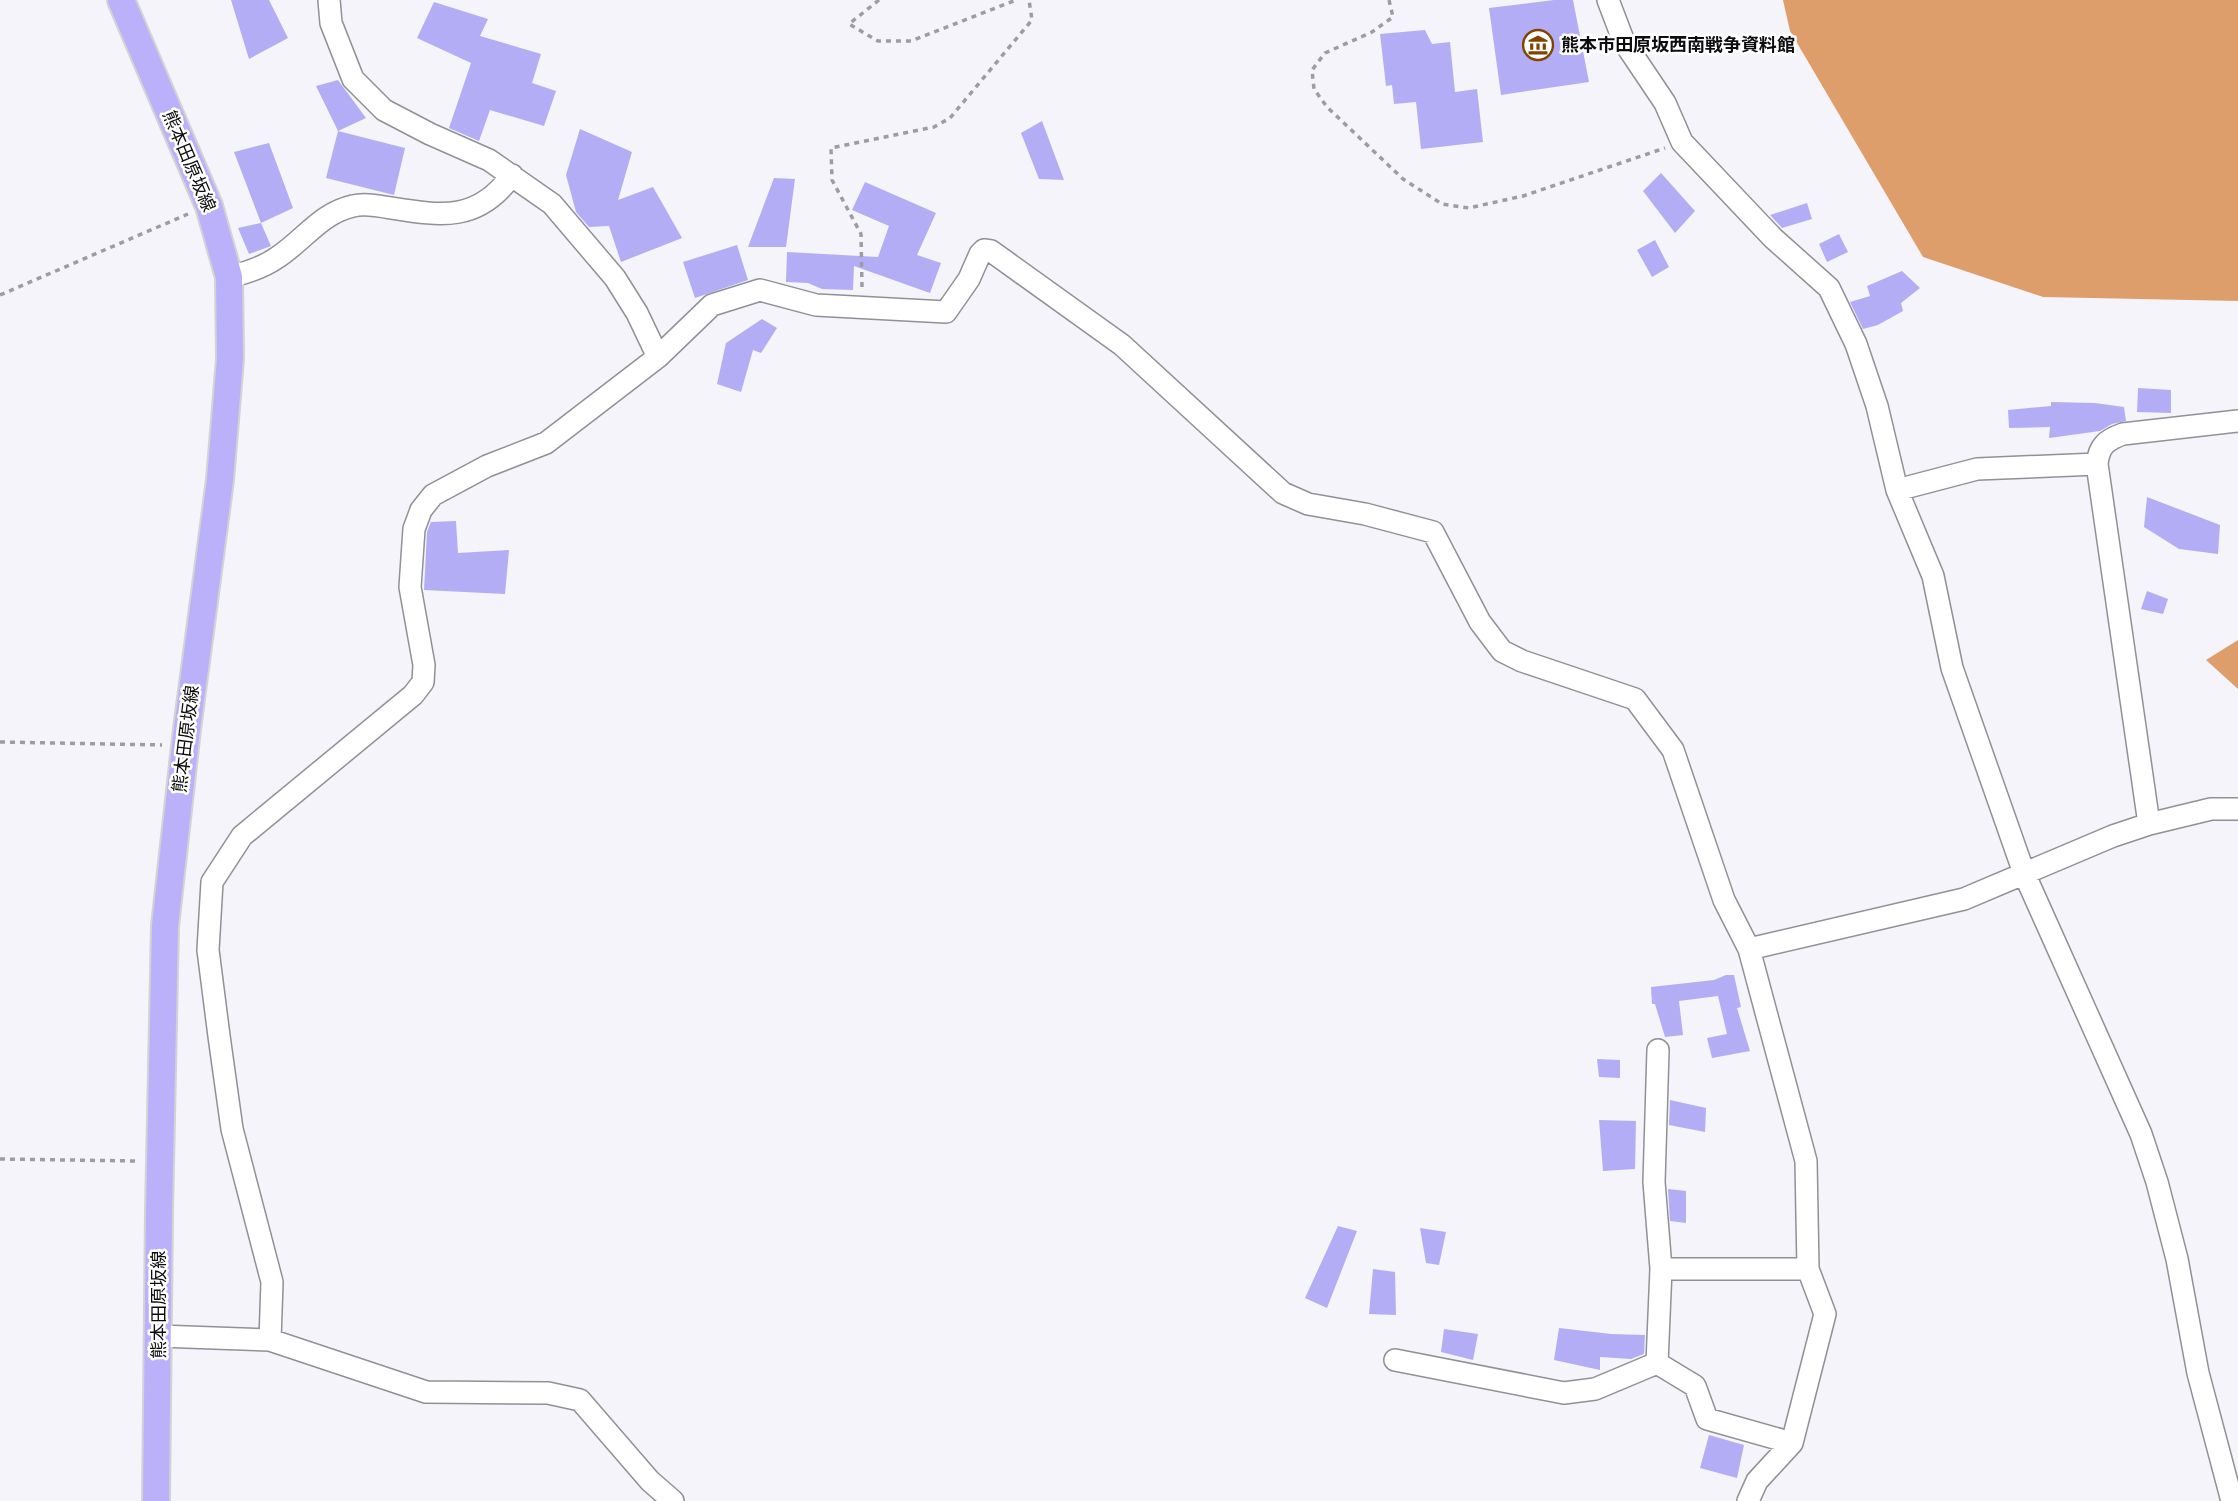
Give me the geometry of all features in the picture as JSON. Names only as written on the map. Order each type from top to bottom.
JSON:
[{"type":"main road","name":"熊本田原坂線","points":[[121,0],[209,206],[229,277],[230,359],[220,480],[185,745],[165,926],[156,1501]]},
{"type":"street","points":[[329,0],[331,23],[353,79],[384,110],[489,160],[552,204],[615,278],[637,313],[658,357]]},
{"type":"street","points":[[1608,0],[1625,42],[1665,103],[1682,142],[1773,238],[1829,288],[1856,344],[1877,406],[1897,489],[1933,576],[1952,668],[2024,873],[2141,1134],[2177,1259],[2198,1373],[2232,1501]]},
{"type":"street","points":[[229,277],[247,273],[279,256],[330,214],[356,205],[452,214],[478,206],[502,188],[512,175]]},
{"type":"street","points":[[270,1340],[272,1282],[232,1129],[219,1037],[208,950],[212,882],[242,836],[412,695],[423,682],[424,665],[410,587],[414,529],[421,510],[433,495],[487,466],[547,443],[658,357],[712,305],[760,290],[816,304],[863,309],[946,312],[969,279],[984,250],[991,251],[1122,345],[1283,493],[1308,504],[1364,514],[1433,532],[1480,622],[1502,651],[1522,661],[1635,699],[1673,750],[1724,900],[1749,949],[1806,1161],[1808,1269],[1825,1314],[1793,1443],[1757,1481],[1748,1501]]},
{"type":"street","points":[[2148,824],[2097,464],[2098,452],[2106,440],[2123,434],[2238,421]]},
{"type":"street","points":[[1897,489],[1977,469],[2097,464]]},
{"type":"street","points":[[1749,949],[1964,899],[2112,836],[2148,824],[2211,810],[2238,809]]},
{"type":"street","points":[[1657,1363],[1661,1269],[1654,1182],[1658,1050]]},
{"type":"street","points":[[1661,1269],[1808,1269]]},
{"type":"street","points":[[159,1336],[270,1340],[426,1392],[548,1392],[580,1400],[650,1481],[673,1501]]},
{"type":"street","points":[[1395,1360],[1564,1393],[1595,1389],[1657,1363]]},
{"type":"street","points":[[1657,1363],[1695,1386],[1707,1419],[1793,1443]]},
{"type":"path","points":[[879,0],[849,24],[878,41],[911,41],[1016,0]]},
{"type":"path","points":[[863,309],[861,234],[832,180],[831,148],[934,127],[950,118],[1032,20],[1029,0]]},
{"type":"path","points":[[1389,0],[1393,17],[1372,32],[1325,52],[1312,70],[1314,89],[1327,107],[1403,179],[1442,204],[1469,208],[1523,196],[1682,142]]},
{"type":"path","points":[[0,295],[209,206]]},
{"type":"path","points":[[0,742],[185,745]]},
{"type":"path","points":[[0,1159],[160,1161]]},
{"type":"shaded area","points":[[1783,0],[2238,0],[2238,301],[2043,297],[1923,257],[1790,31]]},
{"type":"shaded area","points":[[2238,640],[2238,689],[2206,660]]},
{"type":"building","points":[[231,0],[269,0],[288,38],[249,59]]},
{"type":"building","name":"熊本市田原坂西南戦争資料館","points":[[1573,0],[1589,82],[1501,95],[1489,8]]},
{"type":"building","points":[[434,2],[488,19],[480,36],[541,54],[532,83],[556,91],[544,126],[490,110],[479,141],[449,128],[471,63],[417,38]]},
{"type":"building","points":[[1425,30],[1432,44],[1450,42],[1455,92],[1477,89],[1483,142],[1421,149],[1416,102],[1394,104],[1392,85],[1386,86],[1380,34]]},
{"type":"building","points":[[338,80],[366,118],[338,131],[316,86]]},
{"type":"building","points":[[1042,121],[1064,180],[1039,179],[1021,133]]},
{"type":"building","points":[[580,129],[632,152],[618,200],[653,187],[682,238],[621,262],[609,226],[589,227],[576,212],[566,175]]},
{"type":"building","points":[[338,131],[405,148],[394,195],[326,178]]},
{"type":"building","points":[[269,143],[293,208],[261,223],[234,152]]},
{"type":"building","points":[[1661,173],[1695,211],[1675,233],[1643,191]]},
{"type":"building","points":[[774,178],[795,179],[786,247],[748,247]]},
{"type":"building","points":[[865,182],[936,213],[917,255],[941,263],[930,293],[854,266],[853,290],[822,289],[808,283],[786,282],[787,252],[878,257],[889,226],[852,210]]},
{"type":"building","points":[[1807,203],[1812,219],[1782,228],[1770,215]]},
{"type":"building","points":[[261,223],[271,246],[249,254],[238,228]]},
{"type":"building","points":[[1839,234],[1848,252],[1827,262],[1819,244]]},
{"type":"building","points":[[1655,240],[1669,267],[1652,277],[1637,250]]},
{"type":"building","points":[[737,245],[748,280],[695,298],[683,262]]},
{"type":"building","points":[[1902,271],[1920,288],[1901,303],[1903,311],[1878,325],[1863,329],[1850,302],[1870,296],[1867,286]]},
{"type":"building","points":[[762,319],[777,328],[761,353],[753,350],[741,392],[717,384],[726,343]]},
{"type":"building","points":[[2138,388],[2171,390],[2171,413],[2137,412]]},
{"type":"building","points":[[2051,402],[2124,407],[2126,421],[2112,424],[2100,431],[2049,438],[2050,427],[2009,428],[2008,410],[2051,406]]},
{"type":"building","points":[[2147,497],[2220,525],[2218,554],[2179,549],[2144,527]]},
{"type":"building","points":[[456,521],[458,553],[509,550],[505,594],[424,590],[427,532],[431,522]]},
{"type":"building","points":[[2147,591],[2168,599],[2163,614],[2141,609]]},
{"type":"building","points":[[1734,975],[1741,1007],[1737,1008],[1750,1051],[1712,1058],[1707,1038],[1727,1034],[1718,996],[1679,1001],[1683,1035],[1665,1037],[1655,1004],[1652,1004],[1651,987],[1714,980]]},
{"type":"building","points":[[1597,1059],[1620,1060],[1620,1078],[1599,1077]]},
{"type":"building","points":[[1670,1100],[1706,1108],[1705,1132],[1669,1125]]},
{"type":"building","points":[[1599,1120],[1636,1121],[1635,1169],[1603,1171]]},
{"type":"building","points":[[1668,1189],[1686,1191],[1686,1223],[1670,1221]]},
{"type":"building","points":[[1338,1226],[1357,1231],[1327,1308],[1305,1298]]},
{"type":"building","points":[[1420,1228],[1446,1232],[1439,1265],[1426,1263]]},
{"type":"building","points":[[1373,1269],[1395,1272],[1396,1315],[1369,1314]]},
{"type":"building","points":[[1559,1328],[1645,1335],[1644,1354],[1631,1359],[1600,1357],[1600,1370],[1554,1360]]},
{"type":"building","points":[[1444,1329],[1478,1334],[1473,1360],[1441,1352]]},
{"type":"building","points":[[1709,1435],[1744,1445],[1737,1478],[1700,1468]]},
{"type":"place","name":"熊本市田原坂西南戦争資料館","points":[[1538,45]]}]
